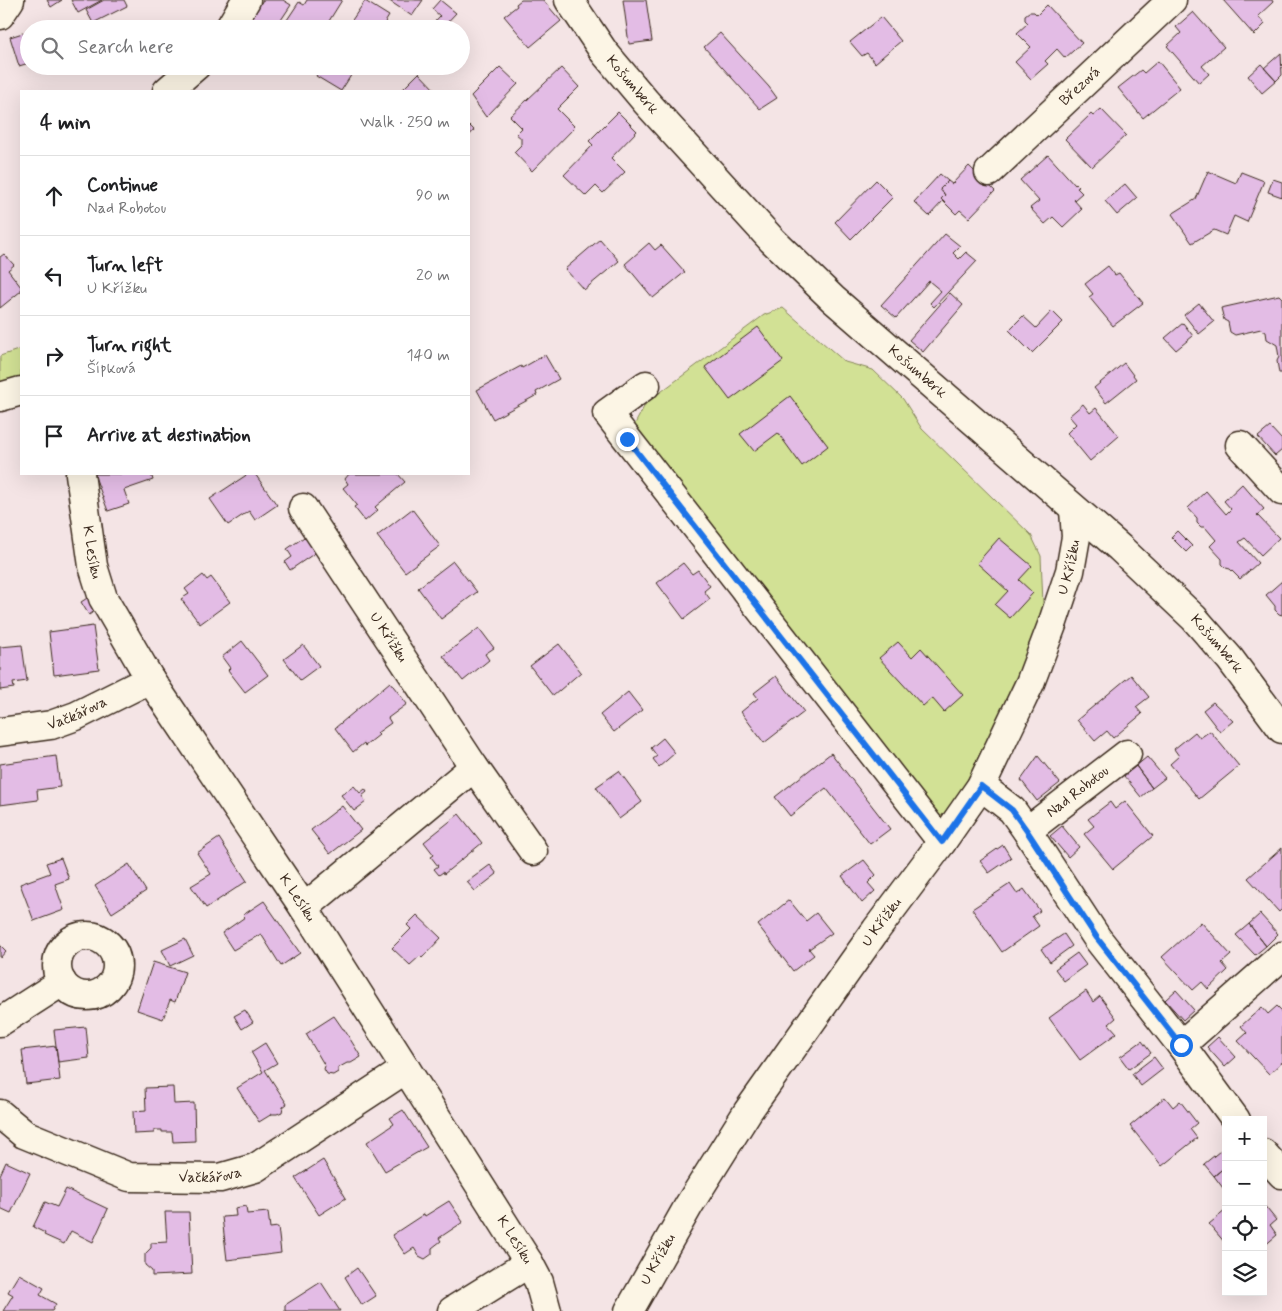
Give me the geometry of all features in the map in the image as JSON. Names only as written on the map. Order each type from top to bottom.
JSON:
[{"type":"street","points":[[0,15],[10,0]]},
{"type":"street","points":[[234,20],[246,0]]},
{"type":"street","name":"Košumberk","points":[[568,0],[604,52],[646,102],[772,240],[833,298],[1074,510],[1120,548],[1194,618],[1230,659],[1282,729]]},
{"type":"street","name":"Březová","points":[[989,172],[1172,0]]},
{"type":"street","points":[[169,90],[186,75]]},
{"type":"street","points":[[646,385],[607,413],[942,842]]},
{"type":"street","points":[[0,397],[20,391]]},
{"type":"street","points":[[1240,445],[1282,491]]},
{"type":"street","name":"K Lesíku","points":[[80,475],[93,566],[103,598],[150,679],[304,908],[529,1263],[539,1282],[547,1311]]},
{"type":"street","name":"U Křížku","points":[[303,508],[474,767],[533,851]]},
{"type":"street","name":"U Křížku","points":[[629,1311],[689,1205],[748,1110],[981,786],[1030,683],[1070,572],[1076,537],[1074,510]]},
{"type":"street","name":"Vačkářova","points":[[0,732],[51,725],[76,716],[150,679]]},
{"type":"street","name":"Nad Robotou","points":[[1027,831],[1127,754]]},
{"type":"street","points":[[304,908],[474,767]]},
{"type":"street","points":[[981,786],[1012,810],[1097,938],[1181,1045],[1233,1116]]},
{"type":"street","points":[[1181,1045],[1282,956]]},
{"type":"street","points":[[0,1022],[62,982]]},
{"type":"street","name":"Vačkářova","points":[[0,1114],[24,1134],[129,1177],[220,1178],[255,1168],[406,1069]]},
{"type":"street","points":[[1267,1157],[1282,1174]]},
{"type":"street","points":[[452,1311],[529,1263]]},
{"type":"green space","points":[[783,308],[845,362],[873,370],[903,399],[922,429],[1031,535],[1041,556],[1043,604],[1052,625],[942,842],[627,439],[646,403],[764,315]]},
{"type":"green space","points":[[20,349],[20,391],[0,397],[0,356]]},
{"type":"building","points":[[47,0],[62,0],[51,7]]},
{"type":"building","points":[[71,0],[102,0],[78,13]]},
{"type":"building","points":[[104,0],[124,0],[127,6],[99,20],[91,20],[86,10]]},
{"type":"building","points":[[263,0],[283,0],[291,5],[281,20],[249,20]]},
{"type":"building","points":[[307,0],[342,0],[330,20],[287,20],[299,2],[304,5]]},
{"type":"building","points":[[388,0],[423,0],[412,16]]},
{"type":"building","points":[[440,0],[456,13],[449,20],[436,20],[440,16],[432,9]]},
{"type":"building","points":[[521,0],[543,0],[561,21],[530,47],[504,16],[517,6],[516,4]]},
{"type":"building","points":[[623,0],[646,0],[652,41],[629,44]]},
{"type":"building","points":[[1223,0],[1272,0],[1273,2],[1258,16],[1265,24],[1254,35]]},
{"type":"building","points":[[365,1],[389,16],[387,20],[352,20]]},
{"type":"building","points":[[1047,5],[1082,43],[1065,58],[1057,49],[1045,61],[1048,64],[1031,79],[1015,62],[1031,47],[1017,33],[1028,23],[1025,20],[1025,15],[1029,12],[1034,12],[1037,15]]},
{"type":"building","points":[[1193,12],[1224,47],[1202,66],[1209,74],[1199,83],[1167,46],[1181,33],[1176,27]]},
{"type":"building","points":[[881,17],[901,41],[875,63],[867,53],[862,56],[850,42]]},
{"type":"building","points":[[720,33],[777,98],[760,109],[704,47]]},
{"type":"building","points":[[20,34],[20,66],[19,66],[10,37]]},
{"type":"building","points":[[1281,53],[1282,75],[1276,81],[1264,68]]},
{"type":"building","points":[[1158,61],[1180,88],[1143,118],[1118,88],[1141,70],[1144,73]]},
{"type":"building","points":[[1261,64],[1276,81],[1262,93],[1248,76]]},
{"type":"building","points":[[500,67],[518,84],[486,117],[471,96]]},
{"type":"building","points":[[561,68],[579,87],[557,109],[575,127],[532,171],[514,152],[521,145],[521,138],[516,134],[522,128],[510,116]]},
{"type":"building","points":[[317,75],[351,75],[342,90]]},
{"type":"building","points":[[417,75],[421,75],[435,90],[402,90]]},
{"type":"building","points":[[1101,109],[1126,135],[1092,167],[1065,139],[1091,114],[1093,116]]},
{"type":"building","points":[[618,112],[637,131],[611,158],[625,172],[603,193],[596,186],[586,196],[564,175],[593,145],[589,141]]},
{"type":"building","points":[[470,126],[474,130],[470,135]]},
{"type":"building","points":[[1048,155],[1079,187],[1077,188],[1082,193],[1074,200],[1082,209],[1063,227],[1053,217],[1045,224],[1030,208],[1039,201],[1020,180]]},
{"type":"building","points":[[969,166],[995,191],[969,218],[960,210],[956,214],[941,199],[945,195],[940,189],[948,181],[952,184]]},
{"type":"building","points":[[1208,171],[1236,183],[1241,172],[1264,181],[1247,222],[1234,216],[1226,235],[1214,230],[1192,243],[1172,214],[1196,199]]},
{"type":"building","points":[[940,174],[948,181],[940,189],[945,195],[941,199],[943,201],[929,216],[914,202]]},
{"type":"building","points":[[1273,179],[1282,182],[1282,197],[1268,192]]},
{"type":"building","points":[[876,180],[893,197],[851,239],[835,222]]},
{"type":"building","points":[[1125,184],[1137,198],[1117,215],[1105,201]]},
{"type":"building","points":[[945,234],[960,246],[953,253],[959,259],[966,252],[977,261],[934,307],[930,303],[941,291],[929,281],[896,318],[881,305]]},
{"type":"building","points":[[600,239],[619,261],[584,290],[565,269]]},
{"type":"building","points":[[649,243],[655,250],[661,245],[685,272],[653,298],[625,264]]},
{"type":"building","points":[[4,254],[14,265],[8,270],[20,286],[20,292],[0,308],[0,257]]},
{"type":"building","points":[[1108,266],[1115,275],[1119,273],[1143,303],[1113,326],[1089,297],[1093,294],[1085,284]]},
{"type":"building","points":[[950,293],[963,305],[923,352],[909,340]]},
{"type":"building","points":[[1279,295],[1282,298],[1282,373],[1279,373],[1277,345],[1267,339],[1266,332],[1261,329],[1235,335],[1230,332],[1228,322],[1224,320],[1221,308]]},
{"type":"building","points":[[1199,303],[1214,322],[1199,334],[1184,315]]},
{"type":"building","points":[[1052,311],[1063,322],[1032,353],[1009,330],[1023,316],[1036,328]]},
{"type":"building","points":[[1183,323],[1193,336],[1176,350],[1165,338]]},
{"type":"building","points":[[758,327],[783,361],[730,400],[705,367]]},
{"type":"building","points":[[545,355],[559,379],[536,392],[537,395],[493,419],[477,390]]},
{"type":"building","points":[[1124,363],[1136,379],[1106,403],[1094,388]]},
{"type":"building","points":[[790,396],[828,446],[802,466],[778,433],[754,451],[740,434]]},
{"type":"building","points":[[1083,404],[1090,413],[1096,408],[1119,436],[1090,461],[1067,433],[1076,424],[1069,416]]},
{"type":"building","points":[[1270,427],[1282,440],[1282,450],[1275,456],[1258,437]]},
{"type":"building","points":[[94,475],[151,475],[153,480],[124,490],[129,504],[108,511]]},
{"type":"building","points":[[246,475],[256,475],[277,505],[255,520],[249,511],[228,525],[210,499]]},
{"type":"building","points":[[348,475],[399,475],[405,482],[375,507],[378,510],[365,521],[354,507],[357,505],[343,488],[348,484],[345,479]]},
{"type":"building","points":[[1242,484],[1264,509],[1257,515],[1279,538],[1261,555],[1245,538],[1239,542],[1258,563],[1240,579],[1222,564],[1222,559],[1210,546],[1216,540],[1205,527],[1201,527],[1197,523],[1197,518],[1188,508],[1206,491],[1226,514],[1231,509],[1224,501]]},
{"type":"building","points":[[412,509],[440,546],[405,572],[377,536]]},
{"type":"building","points":[[1177,531],[1192,546],[1186,552],[1171,537]]},
{"type":"building","points":[[307,535],[318,551],[290,570],[285,562],[292,557],[287,549]]},
{"type":"building","points":[[999,538],[1032,566],[1019,580],[1033,593],[1010,618],[995,605],[1008,591],[977,563]]},
{"type":"building","points":[[453,561],[477,592],[441,619],[418,588]]},
{"type":"building","points":[[683,563],[692,574],[698,570],[710,586],[704,591],[710,599],[684,619],[657,583]]},
{"type":"building","points":[[203,575],[207,580],[211,577],[230,602],[200,624],[181,599],[189,594],[185,589]]},
{"type":"building","points":[[1282,581],[1282,615],[1275,610],[1275,606],[1266,595]]},
{"type":"building","points":[[95,593],[103,605],[89,615],[81,602]]},
{"type":"building","points":[[93,626],[99,669],[54,675],[49,632]]},
{"type":"building","points":[[479,628],[494,648],[485,654],[489,660],[463,681],[443,656]]},
{"type":"building","points":[[242,641],[268,675],[245,692],[228,670],[230,668],[222,657]]},
{"type":"building","points":[[898,642],[912,657],[921,648],[963,695],[944,712],[932,698],[923,706],[879,658]]},
{"type":"building","points":[[559,644],[581,672],[553,696],[530,666]]},
{"type":"building","points":[[22,645],[27,681],[13,683],[14,688],[0,690],[0,647]]},
{"type":"building","points":[[303,645],[319,666],[300,680],[284,659]]},
{"type":"building","points":[[1131,675],[1149,697],[1136,707],[1142,714],[1113,738],[1107,731],[1095,741],[1077,720]]},
{"type":"building","points":[[776,676],[804,712],[764,743],[741,712],[758,698],[754,693]]},
{"type":"building","points":[[390,682],[407,704],[388,718],[391,723],[377,733],[379,735],[365,746],[364,743],[353,752],[335,728]]},
{"type":"building","points":[[628,692],[642,710],[614,732],[600,715]]},
{"type":"building","points":[[1213,702],[1233,721],[1220,732],[1203,710]]},
{"type":"building","points":[[1210,731],[1239,766],[1199,799],[1170,764],[1179,756],[1174,749],[1195,732],[1200,738]]},
{"type":"building","points":[[663,738],[675,753],[659,767],[653,759],[657,756],[651,748]]},
{"type":"building","points":[[831,753],[890,829],[870,844],[826,788],[790,816],[775,797]]},
{"type":"building","points":[[56,756],[60,787],[37,790],[38,800],[0,805],[0,764]]},
{"type":"building","points":[[1038,756],[1060,783],[1037,801],[1021,780]]},
{"type":"building","points":[[1147,757],[1165,778],[1152,788],[1136,766]]},
{"type":"building","points":[[1136,766],[1152,788],[1141,797],[1124,776]]},
{"type":"building","points":[[619,771],[642,802],[619,819],[596,787]]},
{"type":"building","points":[[354,786],[360,793],[365,789],[367,792],[362,796],[366,802],[354,811],[341,795]]},
{"type":"building","points":[[1125,801],[1153,836],[1113,869],[1084,834],[1094,826],[1088,819],[1110,802],[1115,809]]},
{"type":"building","points":[[342,806],[361,830],[330,854],[311,830]]},
{"type":"building","points":[[459,814],[482,843],[444,874],[443,872],[439,875],[434,869],[438,866],[431,857],[434,855],[424,842]]},
{"type":"building","points":[[1062,826],[1079,847],[1068,857],[1050,836]]},
{"type":"building","points":[[219,838],[247,881],[206,908],[191,886],[211,874],[197,853]]},
{"type":"building","points":[[1003,845],[1011,858],[989,873],[980,861]]},
{"type":"building","points":[[1282,848],[1282,909],[1279,912],[1248,878]]},
{"type":"building","points":[[61,858],[69,879],[55,884],[64,910],[34,921],[20,884],[50,873],[46,863]]},
{"type":"building","points":[[864,860],[876,875],[868,883],[875,891],[862,903],[842,876]]},
{"type":"building","points":[[129,864],[146,891],[112,913],[95,886]]},
{"type":"building","points":[[490,865],[497,874],[475,891],[467,882]]},
{"type":"building","points":[[1010,884],[1017,894],[1024,889],[1040,911],[1032,916],[1039,926],[1002,952],[972,909]]},
{"type":"building","points":[[789,900],[806,921],[816,913],[832,933],[809,949],[814,955],[793,971],[758,925]]},
{"type":"building","points":[[264,901],[300,953],[281,966],[261,934],[233,950],[222,933],[245,917],[243,915]]},
{"type":"building","points":[[1260,914],[1278,934],[1266,946],[1249,924]]},
{"type":"building","points":[[417,915],[441,938],[422,958],[420,956],[410,965],[392,948],[411,929],[407,925]]},
{"type":"building","points":[[1201,922],[1231,955],[1222,963],[1228,970],[1208,989],[1202,982],[1193,990],[1162,957]]},
{"type":"building","points":[[1249,924],[1266,946],[1255,955],[1236,935]]},
{"type":"building","points":[[1064,934],[1072,946],[1050,962],[1041,949]]},
{"type":"building","points":[[185,939],[193,955],[170,966],[162,950]]},
{"type":"building","points":[[0,945],[6,951],[0,958]]},
{"type":"building","points":[[1077,953],[1086,965],[1064,981],[1055,969]]},
{"type":"building","points":[[153,962],[185,972],[175,1002],[170,1000],[163,1019],[137,1010]]},
{"type":"building","points":[[1176,990],[1194,1010],[1183,1020],[1165,1000]]},
{"type":"building","points":[[1086,991],[1093,1002],[1100,996],[1116,1018],[1109,1024],[1117,1033],[1080,1060],[1049,1018]]},
{"type":"building","points":[[1277,1006],[1282,1011],[1282,1062],[1269,1074],[1238,1041],[1247,1033],[1241,1026],[1262,1007],[1268,1014]]},
{"type":"building","points":[[245,1010],[253,1022],[242,1029],[234,1016]]},
{"type":"building","points":[[334,1016],[361,1057],[338,1068],[338,1072],[333,1075],[327,1074],[324,1069],[325,1066],[306,1034]]},
{"type":"building","points":[[86,1027],[89,1058],[58,1062],[54,1030]]},
{"type":"building","points":[[1218,1037],[1236,1057],[1225,1067],[1207,1047]]},
{"type":"building","points":[[1142,1041],[1151,1053],[1129,1069],[1120,1057]]},
{"type":"building","points":[[265,1043],[277,1063],[265,1070],[287,1104],[283,1107],[282,1112],[272,1114],[259,1122],[237,1088],[263,1072],[251,1052]]},
{"type":"building","points":[[56,1046],[60,1080],[26,1084],[22,1050]]},
{"type":"building","points":[[1154,1057],[1163,1069],[1141,1086],[1132,1074]]},
{"type":"building","points":[[173,1087],[174,1104],[194,1103],[195,1141],[173,1142],[172,1132],[162,1132],[162,1130],[154,1130],[154,1133],[134,1134],[133,1111],[146,1110],[145,1088]]},
{"type":"building","points":[[1165,1097],[1173,1107],[1180,1101],[1197,1123],[1190,1129],[1197,1138],[1162,1166],[1130,1126]]},
{"type":"building","points":[[403,1110],[427,1147],[385,1171],[367,1142],[394,1124],[390,1118]]},
{"type":"building","points":[[1222,1149],[1222,1169],[1214,1176],[1204,1164]]},
{"type":"building","points":[[323,1160],[346,1198],[319,1215],[295,1178]]},
{"type":"building","points":[[6,1162],[30,1173],[11,1213],[0,1208],[0,1175]]},
{"type":"building","points":[[1222,1169],[1222,1187],[1214,1176]]},
{"type":"building","points":[[66,1189],[108,1209],[93,1242],[71,1231],[64,1244],[44,1235],[45,1233],[33,1227],[45,1202],[57,1207]]},
{"type":"building","points":[[449,1201],[463,1222],[439,1238],[441,1241],[432,1248],[432,1254],[425,1259],[419,1256],[414,1248],[405,1254],[392,1235],[424,1214],[425,1216]]},
{"type":"building","points":[[246,1206],[247,1214],[268,1212],[270,1228],[278,1227],[281,1253],[227,1260],[222,1217],[236,1216],[235,1208]]},
{"type":"building","points":[[1267,1209],[1276,1220],[1270,1225],[1277,1235],[1267,1244]]},
{"type":"building","points":[[165,1212],[189,1212],[192,1274],[152,1276],[152,1271],[145,1265],[145,1254],[151,1248],[151,1243],[167,1242]]},
{"type":"building","points":[[1222,1213],[1222,1239],[1209,1224]]},
{"type":"building","points":[[357,1268],[376,1296],[362,1305],[345,1277]]},
{"type":"building","points":[[19,1274],[44,1288],[40,1295],[56,1304],[52,1311],[3,1311],[13,1295],[8,1292]]},
{"type":"building","points":[[321,1282],[340,1311],[285,1311],[285,1305]]},
{"type":"route","points":[[627,439],[942,842],[981,786],[1012,810],[1097,938],[1181,1045]]}]
